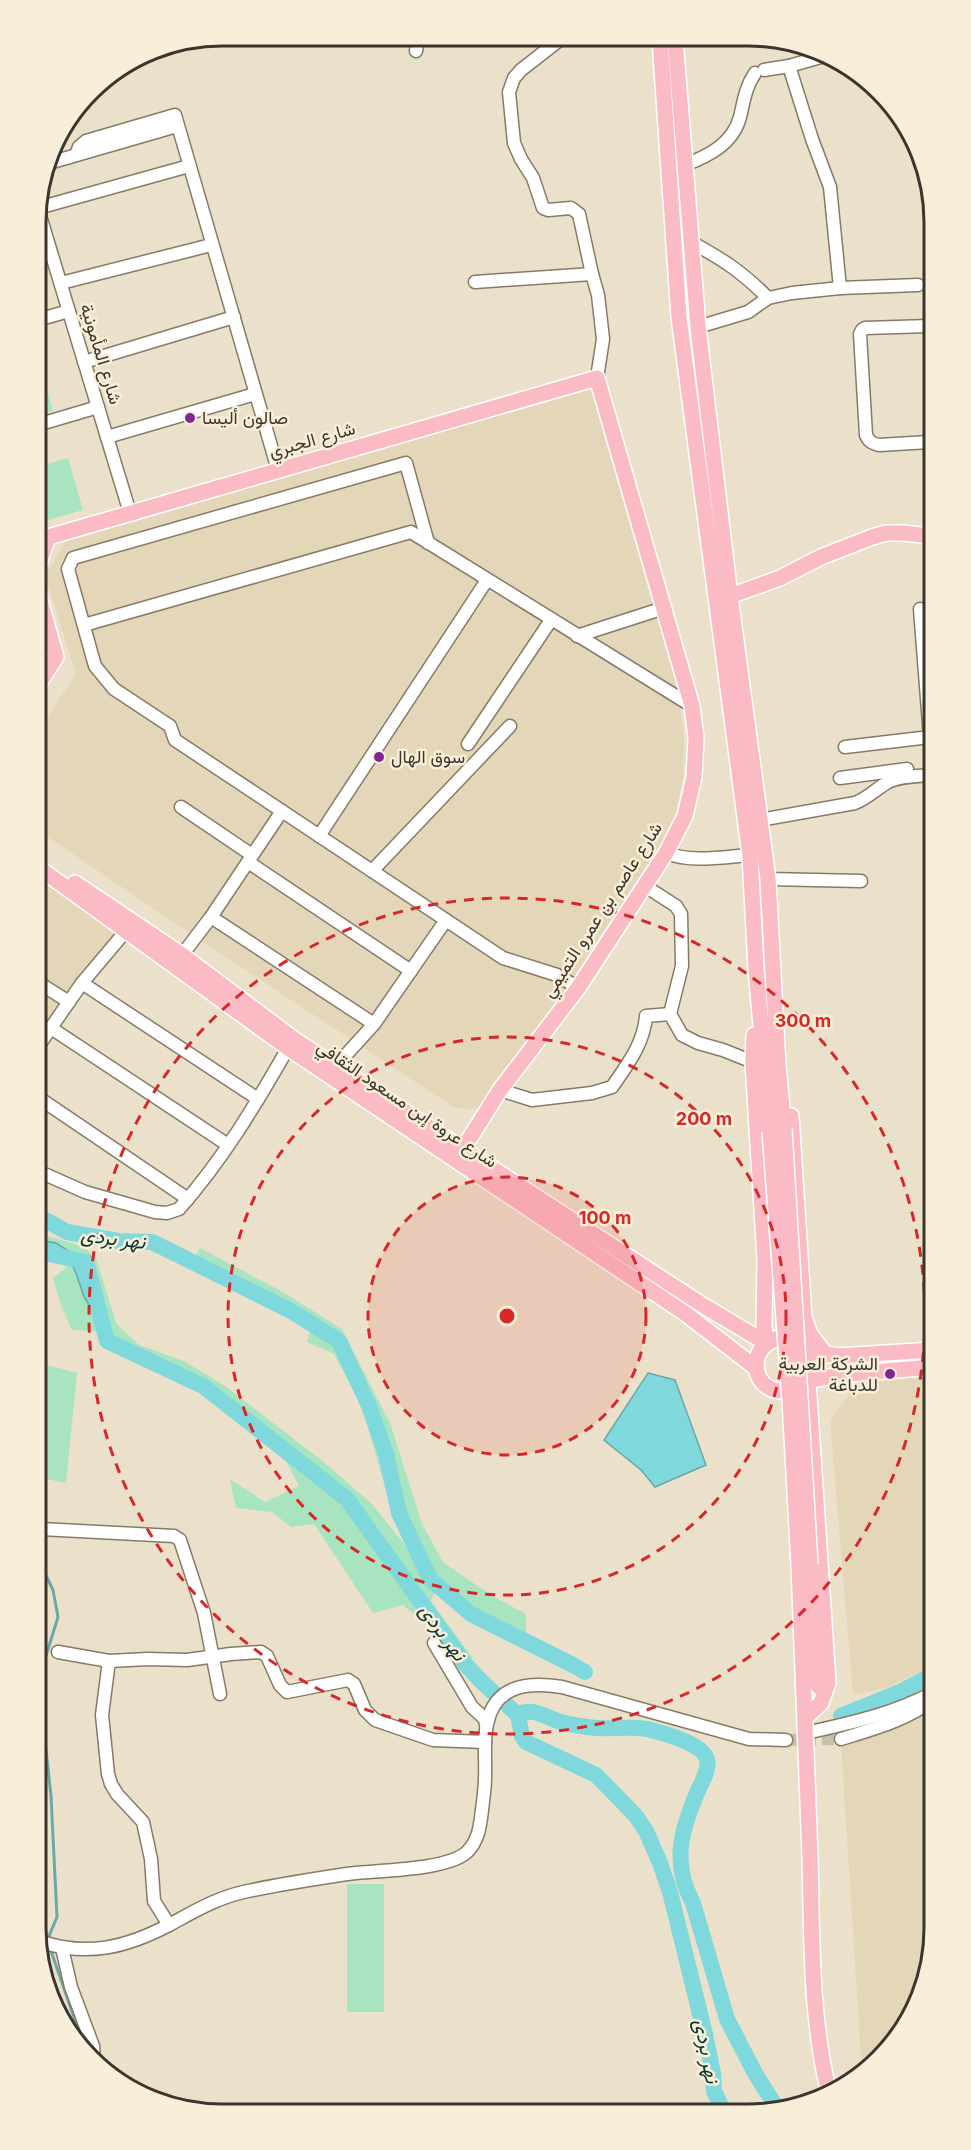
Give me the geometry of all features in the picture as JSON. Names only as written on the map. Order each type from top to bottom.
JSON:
[{"type":"main road","points":[[661,46],[680,316],[750,855],[756,968],[777,1130]]},
{"type":"main road","points":[[676,46],[699,327],[730,596],[768,879],[777,1130],[805,1564],[819,1677],[816,1698],[807,1716],[806,1732],[811,1947],[817,2026],[827,2085]]},
{"type":"main road","name":"شارع الجبري","points":[[47,537],[597,378]]},
{"type":"main road","name":"شارع عاصم بن عمرو التميمي","points":[[460,1154],[500,1090],[578,988],[666,853],[685,816],[694,777],[696,738],[692,706],[597,378]]},
{"type":"main road","points":[[730,596],[780,579],[821,557],[872,537],[886,533],[924,535]]},
{"type":"main road","points":[[47,624],[56,657],[47,671]]},
{"type":"main road","name":"شارع عروة إبن مسعود الثقافي","points":[[47,863],[182,955],[295,1040],[686,1314],[756,1368]]},
{"type":"main road","name":"شارع عروة إبن مسعود الثقافي","points":[[47,874],[288,1048],[766,1343]]},
{"type":"main road","points":[[770,937],[785,1025],[804,1317],[810,1334],[826,1355]]},
{"type":"main road","points":[[756,968],[753,1062],[765,1259],[766,1343]]},
{"type":"main road","points":[[741,1328],[756,1321],[765,1307]]},
{"type":"main road","points":[[807,1716],[820,1703],[828,1683],[808,1381],[809,1360],[797,1341],[785,1338],[766,1343],[758,1354],[756,1368],[761,1380],[778,1390],[790,1390],[808,1381],[845,1374],[924,1368]]},
{"type":"main road","points":[[802,1346],[826,1355],[850,1356],[924,1351]]},
{"type":"street","points":[[551,46],[521,70],[512,83],[509,92],[514,143],[533,178],[543,208],[549,210],[571,208],[578,212],[591,274],[598,295],[603,339],[597,378]]},
{"type":"street","points":[[416,51],[417,47]]},
{"type":"street","points":[[685,165],[707,156],[731,136],[740,117],[745,91],[759,72],[813,59]]},
{"type":"street","points":[[789,66],[830,187],[840,288]]},
{"type":"street","points":[[58,160],[176,120],[278,470]]},
{"type":"street","points":[[47,210],[189,166]]},
{"type":"street","name":"شارع المأمونية","points":[[47,240],[130,513]]},
{"type":"street","points":[[691,242],[743,273],[768,298]]},
{"type":"street","points":[[61,283],[211,244]]},
{"type":"street","points":[[475,282],[591,274]]},
{"type":"street","points":[[699,327],[748,312],[768,298],[792,293],[840,288],[918,285]]},
{"type":"street","points":[[47,317],[69,311]]},
{"type":"street","points":[[84,362],[234,317]]},
{"type":"street","points":[[924,326],[865,328],[860,334],[868,439],[871,443],[879,444],[924,442]]},
{"type":"street","points":[[107,437],[255,394]]},
{"type":"street","points":[[47,421],[98,407]]},
{"type":"street","points":[[428,543],[406,463],[73,558],[68,569],[95,666],[114,689],[170,726],[175,740],[503,958],[557,975],[578,988]]},
{"type":"street","points":[[84,626],[411,532],[692,706]]},
{"type":"street","points":[[319,836],[487,580]]},
{"type":"street","points":[[577,636],[664,608]]},
{"type":"street","points":[[920,609],[924,644]]},
{"type":"street","points":[[468,744],[551,620]]},
{"type":"street","points":[[372,871],[510,726]]},
{"type":"street","points":[[845,747],[924,738]]},
{"type":"street","points":[[840,778],[924,767]]},
{"type":"street","points":[[760,820],[855,803],[896,779],[924,776]]},
{"type":"street","points":[[181,807],[411,971]]},
{"type":"street","points":[[182,955],[282,811]]},
{"type":"street","points":[[666,853],[677,857],[700,859],[750,855]]},
{"type":"street","points":[[768,879],[861,881]]},
{"type":"street","points":[[645,886],[676,906],[681,914],[682,966],[670,1014],[682,1035],[753,1062]]},
{"type":"street","points":[[211,916],[374,1024]]},
{"type":"street","points":[[335,1067],[374,1024],[446,920]]},
{"type":"street","points":[[47,1032],[81,983],[125,932]]},
{"type":"street","points":[[81,983],[258,1100]]},
{"type":"street","points":[[47,988],[69,1002]]},
{"type":"street","points":[[500,1090],[532,1100],[592,1093],[612,1086],[639,1045],[645,1031],[646,1016],[670,1014]]},
{"type":"street","points":[[47,1037],[228,1145]]},
{"type":"street","points":[[46,1175],[85,1192],[155,1212],[173,1212],[179,1209],[228,1145],[258,1100],[288,1048]]},
{"type":"street","points":[[46,1103],[188,1199]]},
{"type":"street","points":[[46,1529],[178,1538],[182,1544],[204,1613],[220,1694]]},
{"type":"street","points":[[435,1642],[472,1707],[488,1720]]},
{"type":"street","points":[[58,1652],[109,1661],[187,1660],[261,1652],[267,1656],[280,1685],[287,1692],[348,1680],[354,1684],[369,1716],[382,1723],[433,1740],[485,1742]]},
{"type":"street","points":[[109,1661],[102,1715],[108,1774],[117,1794],[143,1822],[151,1859],[154,1901],[169,1925]]},
{"type":"street","points":[[47,1944],[83,1950],[114,1946],[142,1938],[204,1905],[247,1891],[346,1874],[423,1866],[459,1858],[476,1841],[480,1830],[488,1720],[502,1695],[517,1687],[554,1686],[749,1739],[786,1740]]},
{"type":"street","points":[[806,1732],[874,1718],[924,1697]]},
{"type":"street","points":[[842,1739],[880,1727],[924,1707]]},
{"type":"street","points":[[62,1948],[71,1987],[92,2045]]},
{"type":"shaded area","name":"سوق الهال","points":[[591,388],[677,687],[684,738],[683,777],[676,814],[658,849],[491,1103],[472,1109],[455,1108],[47,836],[47,718],[76,674],[47,582],[47,573],[65,542]]},
{"type":"shaded area","points":[[47,877],[121,927],[54,1030],[47,1025]]},
{"type":"shaded area","points":[[924,1375],[924,1670],[886,1688],[853,1695],[830,1420],[862,1379]]},
{"type":"shaded area","points":[[924,1713],[924,1939],[919,1973],[901,2016],[881,2044],[861,2063],[841,1743],[889,1729]]},
{"type":"green space","points":[[47,390],[53,411],[47,413]]},
{"type":"green space","points":[[68,458],[83,510],[47,520],[47,464]]},
{"type":"green space","points":[[46,1236],[82,1246],[96,1258],[116,1323],[139,1345],[184,1361],[225,1386],[320,1459],[371,1503],[409,1550],[393,1514],[362,1407],[334,1354],[307,1342],[310,1330],[285,1313],[189,1267],[200,1248],[283,1292],[342,1329],[390,1423],[422,1524],[443,1562],[492,1596],[526,1614],[526,1633],[480,1613],[439,1582],[431,1601],[472,1657],[460,1668],[431,1629],[403,1605],[373,1613],[314,1524],[291,1527],[272,1512],[236,1508],[230,1479],[265,1502],[299,1486],[283,1455],[252,1434],[210,1397],[168,1377],[117,1342],[94,1331],[72,1330],[53,1278],[67,1267],[46,1254]]},
{"type":"green space","points":[[46,1365],[77,1373],[66,1483],[46,1479]]},
{"type":"green space","points":[[347,1884],[384,1884],[384,2012],[347,2012]]},
{"type":"water","points":[[46,1241],[56,1243],[86,1262],[102,1325],[84,1297],[69,1259],[46,1254]]},
{"type":"water","points":[[648,1373],[675,1380],[706,1465],[655,1487],[641,1470],[604,1440]]},
{"type":"waterway","name":"نهر بردى","points":[[46,1221],[67,1232],[118,1241],[152,1242],[291,1311],[339,1341],[369,1406],[386,1454],[399,1513],[430,1579],[471,1614],[585,1672]]},
{"type":"waterway","name":"نهر بردى","points":[[46,1253],[86,1262],[107,1341],[203,1386],[347,1499],[466,1665],[518,1715],[522,1736],[526,1742],[596,1775],[636,1816],[646,1831],[670,1892],[705,2034],[713,2073],[714,2091],[720,2104]]},
{"type":"waterway","points":[[46,1576],[53,1590],[58,1617],[46,1655]]},
{"type":"waterway","name":"نهر بردى","points":[[841,1716],[900,1692],[924,1679]]},
{"type":"waterway","points":[[518,1715],[534,1712],[561,1722],[583,1726],[647,1729],[690,1744],[703,1753],[707,1759],[706,1772],[683,1835],[682,1875],[693,1903],[727,2019],[756,2075],[773,2102]]},
{"type":"waterway","points":[[46,1751],[51,1796],[57,1917],[49,1936]]},
{"type":"waterway","points":[[51,1951],[77,2026]]},
{"type":"tunnel","points":[[786,1740],[841,1739]]},
{"type":"place","name":"صالون أليسا","points":[[190,418]]},
{"type":"place","name":"سوق الهال","points":[[379,757]]},
{"type":"place","name":"الشركة العربية للدباغة","points":[[890,1374]]}]
